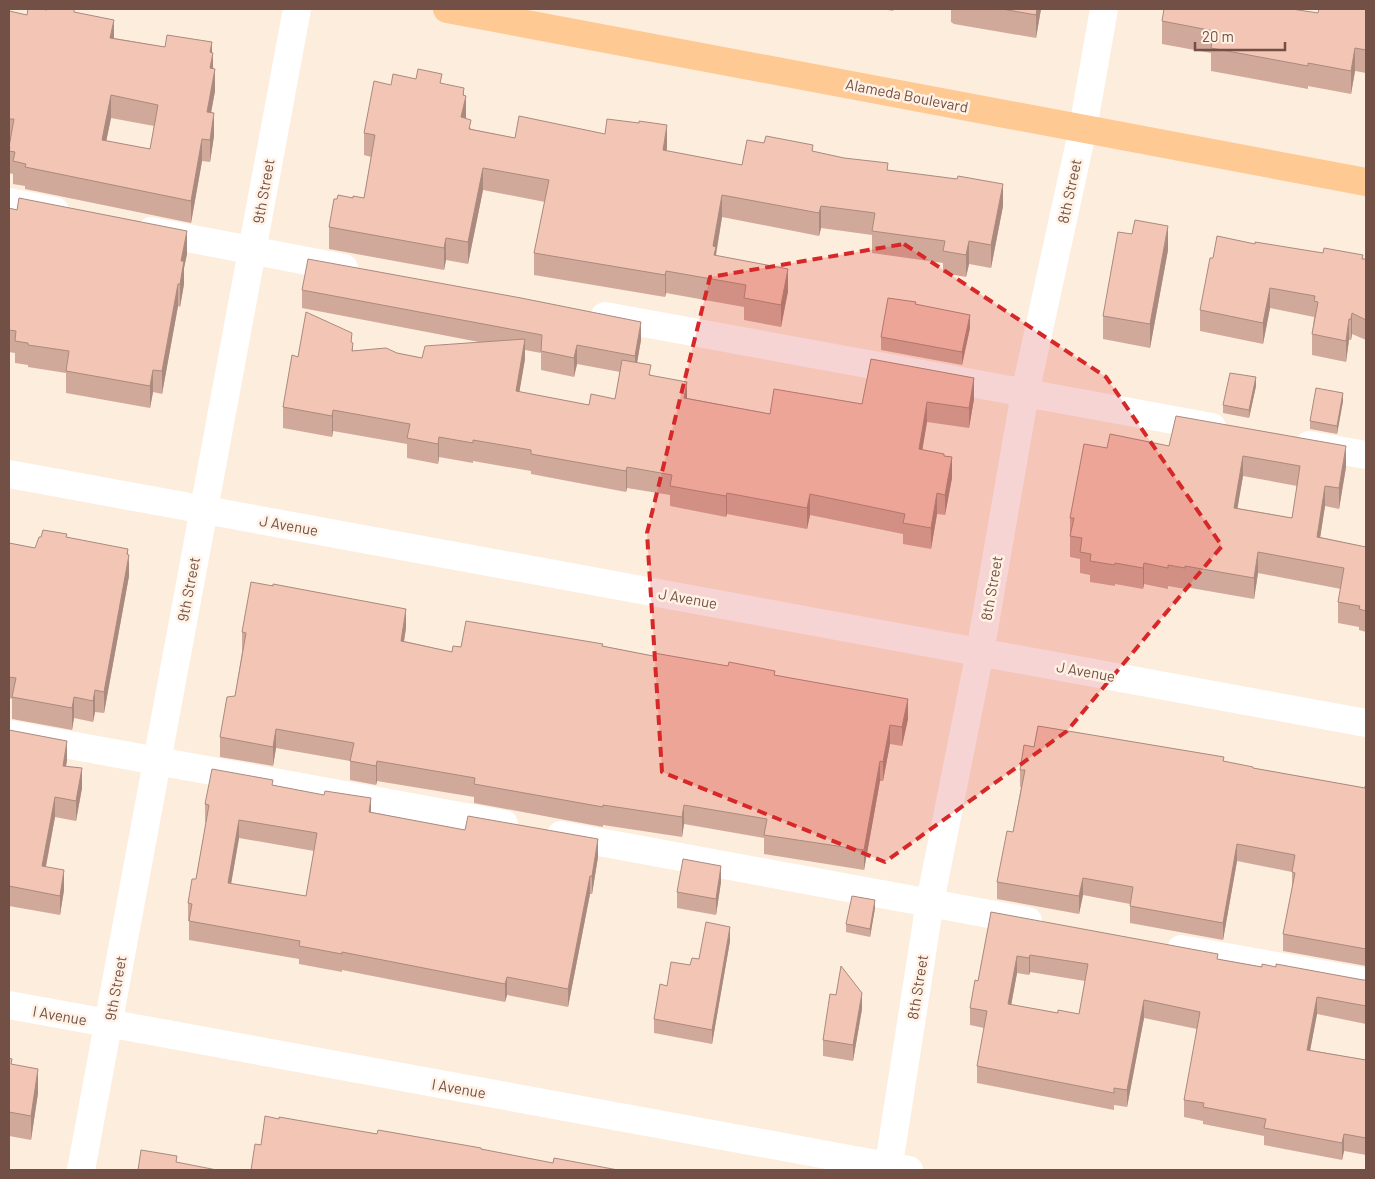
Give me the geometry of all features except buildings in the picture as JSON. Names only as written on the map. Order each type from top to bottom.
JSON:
[{"type":"main road","name":"Alameda Boulevard","points":[[447,9],[1366,182]]},
{"type":"street","name":"9th Street","points":[[81,1170],[297,9]]},
{"type":"street","name":"8th Street","points":[[895,1169],[930,902],[980,652],[1025,393],[1083,128],[1104,9]]},
{"type":"street","points":[[9,202],[77,216]]},
{"type":"street","points":[[125,225],[252,251],[369,272]]},
{"type":"street","points":[[584,312],[1240,432]]},
{"type":"street","points":[[1288,441],[1366,455]]},
{"type":"street","name":"J Avenue","points":[[9,474],[1366,722]]},
{"type":"street","points":[[9,734],[1048,924]]},
{"type":"street","points":[[1154,944],[1366,982]]},
{"type":"street","name":"I Avenue","points":[[9,1005],[895,1169]]},
{"type":"highlighted area","points":[[904,244],[1106,377],[1222,546],[1067,731],[885,862],[662,772],[647,533],[710,277]]}]
